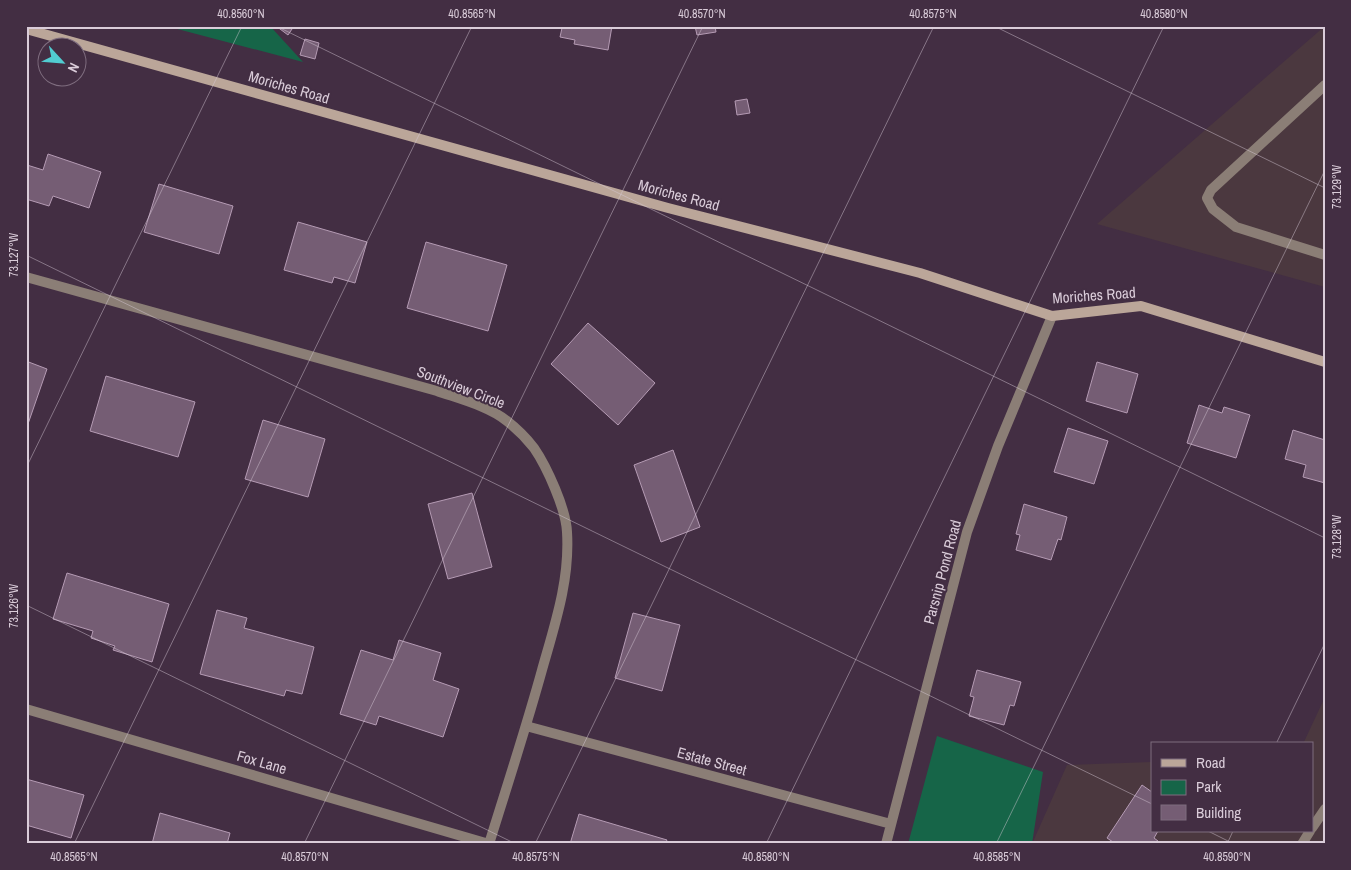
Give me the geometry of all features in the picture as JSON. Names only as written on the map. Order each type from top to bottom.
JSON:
[{"type":"street","name":"Moriches Road","points":[[26,29],[668,208],[920,273],[1052,316],[1141,306],[1325,362]]},
{"type":"street","points":[[1325,85],[1211,190],[1207,198],[1213,210],[1236,227],[1325,254]]},
{"type":"street","name":"Southview Circle","points":[[26,277],[430,389],[486,409],[506,420],[534,448],[549,474],[559,500],[567,530],[567,566],[559,610],[526,726],[489,844]]},
{"type":"street","name":"Parsnip Pond Road","points":[[886,844],[967,532],[998,446],[1052,316]]},
{"type":"street","name":"Fox Lane","points":[[26,709],[489,844]]},
{"type":"street","name":"Estate Street","points":[[526,726],[891,824]]},
{"type":"street","points":[[1314,825],[1325,809]]},
{"type":"street","points":[[1302,844],[1309,832]]},
{"type":"shaded area","points":[[1325,26],[1325,287],[1097,224]]},
{"type":"shaded area","points":[[1325,697],[1325,844],[1032,844],[1067,765],[1151,762],[1151,832],[1314,832],[1314,742],[1304,742]]},
{"type":"green space","points":[[166,26],[270,26],[303,62]]},
{"type":"green space","points":[[937,736],[1043,772],[1032,844],[908,844]]},
{"type":"building","points":[[276,26],[294,26],[288,35]]},
{"type":"building","points":[[550,26],[612,26],[608,50],[574,44],[575,40],[560,37],[562,28]]},
{"type":"building","points":[[695,26],[715,26],[716,32],[697,35]]},
{"type":"building","points":[[305,39],[319,43],[315,59],[300,55]]},
{"type":"building","points":[[747,99],[750,113],[737,115],[735,101]]},
{"type":"building","points":[[48,154],[101,172],[89,208],[53,196],[49,206],[26,199],[27,165],[43,170]]},
{"type":"building","points":[[159,184],[233,206],[219,254],[144,232]]},
{"type":"building","points":[[298,222],[367,242],[355,283],[334,277],[332,283],[284,270]]},
{"type":"building","points":[[426,242],[507,265],[488,331],[407,308]]},
{"type":"building","points":[[588,323],[655,383],[618,425],[551,364]]},
{"type":"building","points":[[26,361],[47,369],[28,424],[26,423]]},
{"type":"building","points":[[1097,362],[1138,374],[1127,413],[1086,401]]},
{"type":"building","points":[[106,376],[195,402],[178,457],[90,431]]},
{"type":"building","points":[[1199,405],[1222,413],[1224,407],[1250,415],[1236,458],[1187,443]]},
{"type":"building","points":[[263,420],[325,439],[308,497],[245,479]]},
{"type":"building","points":[[1068,428],[1108,441],[1094,484],[1054,472]]},
{"type":"building","points":[[1293,430],[1325,440],[1325,483],[1303,477],[1306,465],[1285,459]]},
{"type":"building","points":[[673,450],[700,527],[661,542],[634,465]]},
{"type":"building","points":[[472,493],[492,567],[448,579],[428,504]]},
{"type":"building","points":[[1024,504],[1067,517],[1061,540],[1058,539],[1051,560],[1016,550],[1020,535],[1016,534]]},
{"type":"building","points":[[67,573],[169,604],[152,662],[113,650],[115,646],[91,638],[93,631],[53,619]]},
{"type":"building","points":[[217,610],[247,618],[244,628],[314,647],[302,694],[286,690],[284,696],[200,674]]},
{"type":"building","points":[[633,613],[680,625],[662,691],[615,678]]},
{"type":"building","points":[[399,640],[441,653],[433,680],[459,689],[443,737],[379,716],[376,725],[340,714],[361,650],[393,660]]},
{"type":"building","points":[[977,670],[1021,682],[1014,706],[1010,705],[1004,725],[969,716],[974,697],[970,696]]},
{"type":"building","points":[[26,779],[84,795],[71,838],[26,825]]},
{"type":"building","points":[[1142,785],[1151,791],[1151,832],[1157,832],[1154,838],[1158,841],[1156,844],[1116,844],[1107,838]]},
{"type":"building","points":[[160,813],[230,833],[227,844],[152,844]]},
{"type":"building","points":[[579,814],[667,840],[665,844],[570,844]]}]
